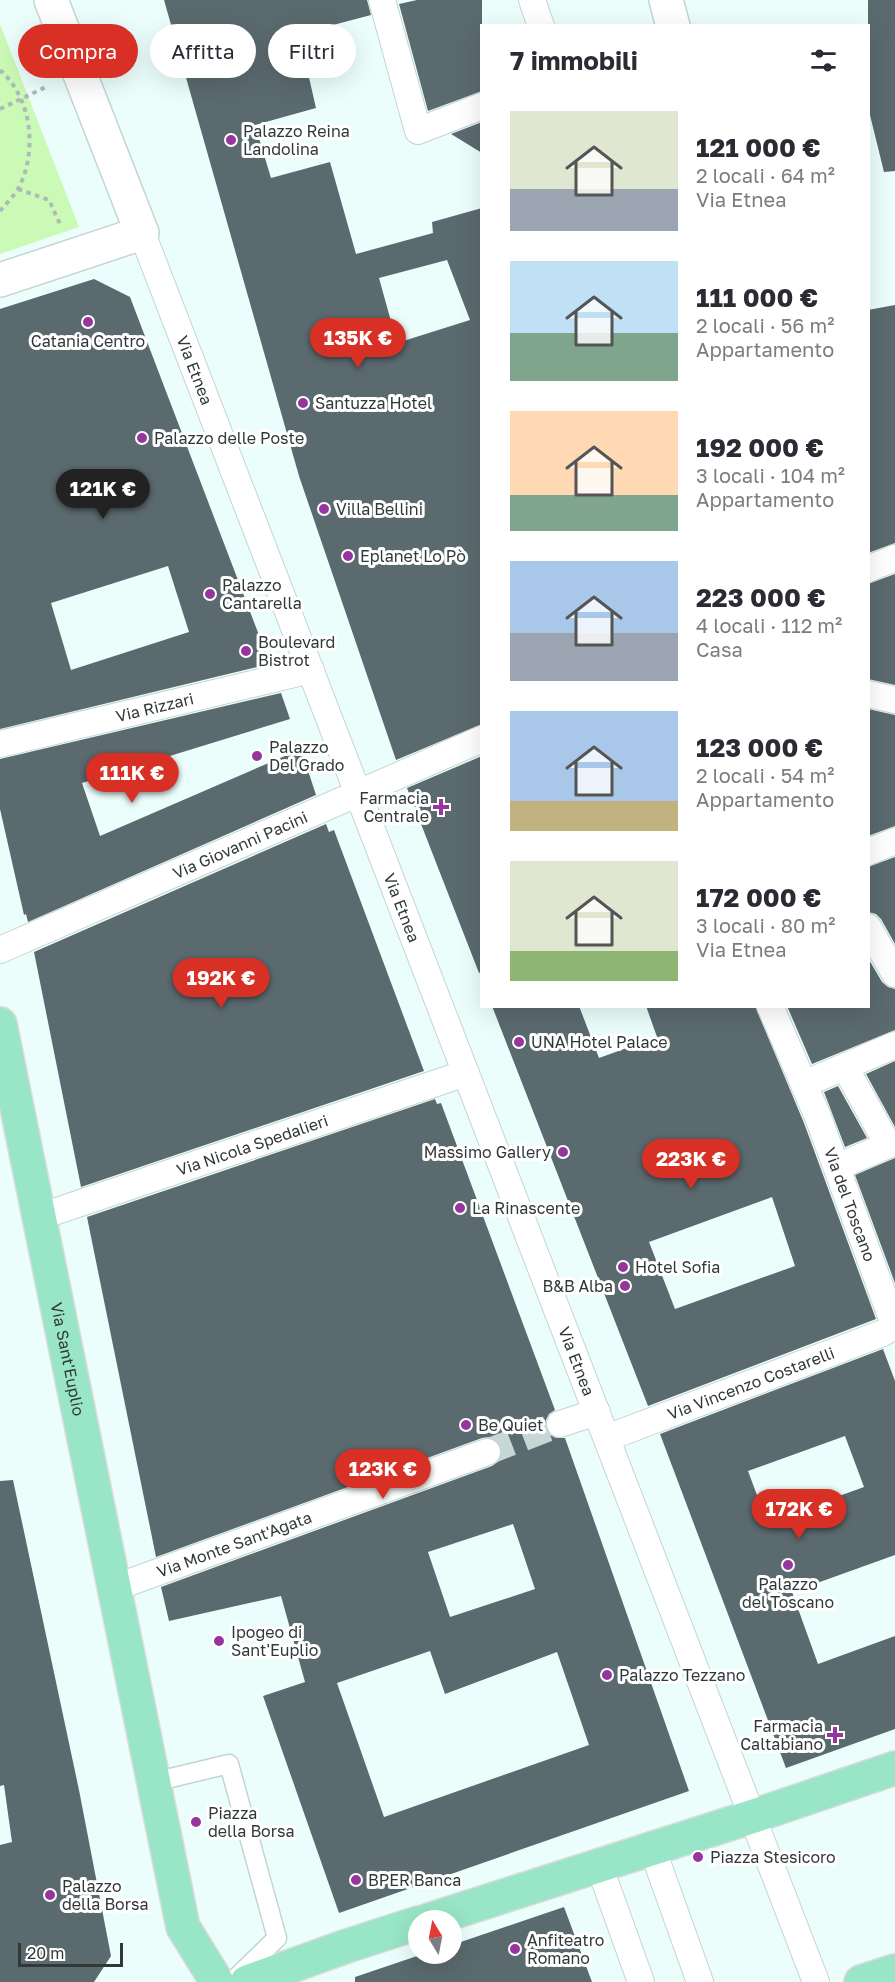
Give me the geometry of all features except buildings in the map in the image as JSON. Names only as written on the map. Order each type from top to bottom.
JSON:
[{"type":"main road","name":"Via Sant'Euplio","points":[[0,1024],[183,1928],[217,1982]]},
{"type":"main road","points":[[460,1910],[754,1816],[895,1768]]},
{"type":"main road","points":[[247,1982],[408,1926]]},
{"type":"main road","points":[[861,1982],[895,1971]]},
{"type":"street","name":"Via Etnea","points":[[51,0],[754,1816],[816,1982]]},
{"type":"street","points":[[382,0],[418,131],[480,107]]},
{"type":"street","points":[[532,0],[540,24]]},
{"type":"street","points":[[666,0],[673,24]]},
{"type":"street","points":[[0,280],[142,233]]},
{"type":"street","points":[[870,569],[895,558]]},
{"type":"street","name":"Via Rizzari","points":[[0,744],[311,670]]},
{"type":"street","points":[[870,694],[895,700]]},
{"type":"street","name":"Via Giovanni Pacini","points":[[0,950],[480,740]]},
{"type":"street","points":[[870,851],[895,841]]},
{"type":"street","points":[[870,930],[895,974]]},
{"type":"street","name":"Via del Toscano","points":[[771,1008],[837,1167],[895,1326]]},
{"type":"street","points":[[804,1084],[895,1045]]},
{"type":"street","points":[[837,1167],[888,1145],[845,1067]]},
{"type":"street","name":"Via Nicola Spedalieri","points":[[39,1217],[466,1073]]},
{"type":"street","name":"Via Vincenzo Costarelli","points":[[607,1438],[883,1333],[895,1326]]},
{"type":"street","points":[[560,1424],[597,1412]]},
{"type":"street","name":"Via Monte Sant'Agata","points":[[114,1588],[488,1452]]},
{"type":"street","points":[[652,1848],[700,1982]]},
{"type":"street","points":[[599,1866],[641,1982]]},
{"type":"lane","points":[[154,1782],[229,1764],[277,1938],[231,1982]]},
{"type":"path","points":[[0,70],[21,99],[28,122],[30,145],[26,168],[18,189],[0,211]]},
{"type":"path","points":[[0,109],[53,84]]},
{"type":"path","points":[[18,189],[49,200],[75,255]]},
{"type":"green space","points":[[0,24],[18,70],[18,78],[21,78],[79,227],[0,254]]},
{"type":"tunnel","points":[[487,1452],[560,1424]]},
{"type":"place","name":"Palazzo Reina Landolina","points":[[231,140]]},
{"type":"place","name":"Catania Centro","points":[[88,322]]},
{"type":"place","name":"Santuzza Hotel","points":[[303,403]]},
{"type":"place","name":"Palazzo delle Poste","points":[[142,438]]},
{"type":"place","name":"Villa Bellini","points":[[324,509]]},
{"type":"place","name":"Eplanet Lo Pò","points":[[348,556]]},
{"type":"place","name":"Palazzo Cantarella","points":[[210,594]]},
{"type":"place","name":"Boulevard Bistrot","points":[[246,651]]},
{"type":"place","name":"Palazzo Del Grado","points":[[257,756]]},
{"type":"place","name":"Farmacia Centrale","points":[[441,807]]},
{"type":"place","name":"UNA Hotel Palace","points":[[519,1042]]},
{"type":"place","name":"Massimo Gallery","points":[[563,1152]]},
{"type":"place","name":"La Rinascente","points":[[460,1208]]},
{"type":"place","name":"Hotel Sofia","points":[[623,1267]]},
{"type":"place","name":"B&B Alba","points":[[625,1286]]},
{"type":"place","name":"Be Quiet","points":[[466,1425]]},
{"type":"place","name":"Palazzo del Toscano","points":[[788,1565]]},
{"type":"place","name":"Ipogeo di Sant'Euplio","points":[[219,1641]]},
{"type":"place","name":"Palazzo Tezzano","points":[[607,1675]]},
{"type":"place","name":"Farmacia Caltabiano","points":[[835,1735]]},
{"type":"place","name":"Piazza della Borsa","points":[[196,1822]]},
{"type":"place","name":"Piazza Stesicoro","points":[[698,1857]]},
{"type":"place","name":"BPER Banca","points":[[356,1880]]},
{"type":"place","name":"Palazzo della Borsa","points":[[50,1895]]},
{"type":"place","name":"Anfiteatro Romano","points":[[515,1949]]}]
